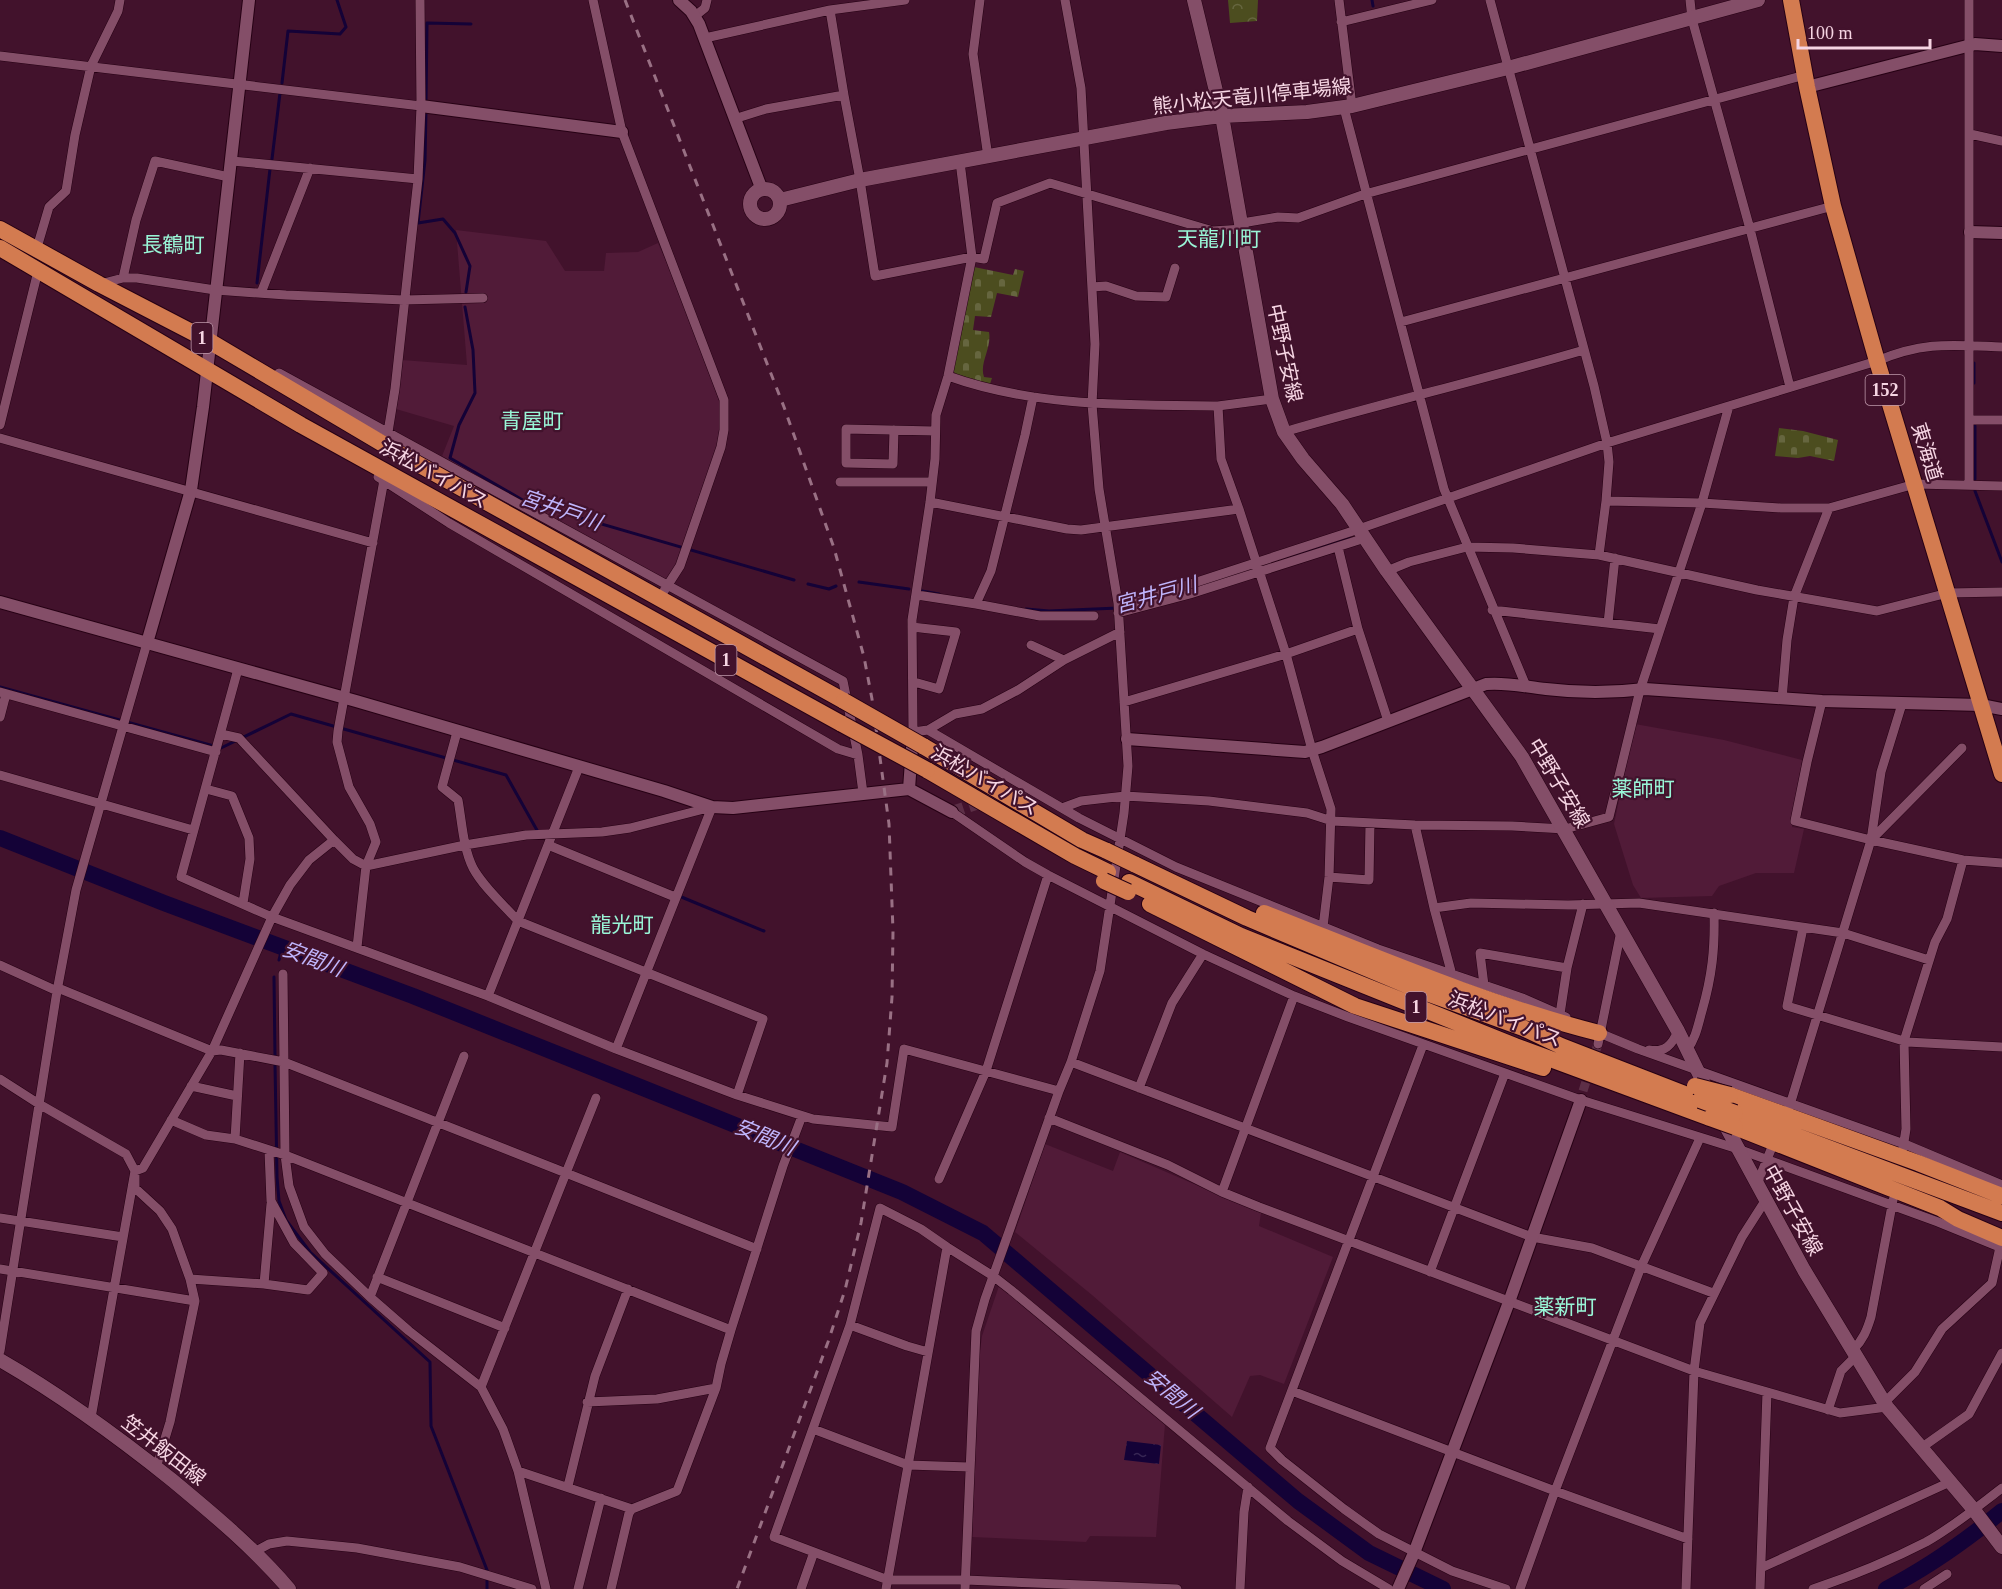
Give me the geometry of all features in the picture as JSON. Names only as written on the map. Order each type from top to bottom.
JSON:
[{"type":"highway","name":"東海道","points":[[1791,0],[1833,206],[1877,362],[2002,774]]},
{"type":"highway","name":"浜松バイパス","points":[[0,229],[99,284],[210,338],[400,454],[923,746],[1082,840],[1112,846],[1134,861],[1247,918],[1413,988],[1523,1028],[1697,1085],[1735,1120],[1940,1208],[2001,1241]]},
{"type":"highway","name":"浜松バイパス","points":[[0,248],[301,425],[927,770],[1128,887],[1251,940],[1515,1046],[1677,1106],[1710,1118],[1735,1120],[2000,1207]]},
{"type":"highway","points":[[1134,861],[1452,986],[1564,1024],[1599,1039]]},
{"type":"highway","points":[[1128,887],[1199,930],[1357,1001]]},
{"type":"highway","name":"1","points":[[1357,1001],[1388,1018],[1606,1088],[1677,1106]]},
{"type":"highway","name":"1","points":[[1697,1085],[1918,1163],[2000,1207]]},
{"type":"main road","name":"中野子安線","points":[[1194,0],[1222,116],[1272,399],[1284,432],[1303,459],[1342,504],[1387,571],[1522,757],[1565,829],[1678,1032],[1687,1050],[1697,1085],[1738,1149],[1804,1270],[1885,1405],[2000,1544]]},
{"type":"main road","name":"熊小松天竜川停車場線","points":[[780,200],[860,180],[1166,123],[1222,116],[1307,112],[1348,107],[1508,68],[1758,0]]},
{"type":"main road","points":[[762,190],[775,192],[780,200],[779,209],[773,216],[765,219],[756,215],[751,208],[752,199],[762,190]]},
{"type":"main road","name":"笠井飯田線","points":[[0,1360],[46,1387],[91,1418],[156,1468],[225,1523],[289,1589]]},
{"type":"street","points":[[36,251],[49,207],[66,191],[75,135],[91,66],[120,0]]},
{"type":"street","points":[[0,1351],[76,890],[191,490],[232,161],[249,0]]},
{"type":"street","points":[[388,432],[395,389],[424,106],[420,0]]},
{"type":"street","points":[[593,0],[622,132],[724,400],[724,430],[721,447],[686,547],[673,579],[666,588]]},
{"type":"street","points":[[679,0],[695,16],[705,38],[712,64],[762,190]]},
{"type":"street","points":[[695,16],[705,8],[707,0]]},
{"type":"street","points":[[705,38],[834,6],[905,0]]},
{"type":"street","points":[[980,0],[973,54],[988,157]]},
{"type":"street","points":[[966,1585],[976,1331],[1049,1118],[1071,1062],[1100,971],[1110,907],[1112,846],[1125,796],[1128,766],[1118,608],[1107,527],[1099,489],[1092,404],[1095,344],[1081,88],[1065,0]]},
{"type":"street","points":[[1339,0],[1348,107],[1365,194],[1419,394],[1448,497],[1492,610],[1526,686]]},
{"type":"street","points":[[1341,22],[1432,0]]},
{"type":"street","points":[[1490,0],[1565,276],[1607,444],[1609,462],[1599,555]]},
{"type":"street","points":[[1690,0],[1692,19],[1750,229],[1790,387]]},
{"type":"street","points":[[1969,0],[1969,484]]},
{"type":"street","points":[[834,6],[844,95],[875,276],[972,257],[984,259],[997,203],[1050,183],[1213,231],[1278,218],[1298,218],[1365,194],[1715,100],[1975,44],[2002,46]]},
{"type":"street","points":[[0,56],[622,132]]},
{"type":"street","points":[[734,119],[766,109],[844,95]]},
{"type":"street","points":[[1970,134],[2002,141]]},
{"type":"street","points":[[123,278],[136,220],[155,161],[229,177]]},
{"type":"street","points":[[232,161],[418,179]]},
{"type":"street","points":[[909,789],[914,682],[912,627],[935,459],[934,431],[936,415],[948,376],[972,257],[960,162]]},
{"type":"street","points":[[261,293],[310,168]]},
{"type":"street","points":[[1401,322],[1565,276],[1833,206]]},
{"type":"street","points":[[1970,232],[2002,233]]},
{"type":"street","points":[[1092,287],[1106,286],[1136,296],[1166,297],[1175,267]]},
{"type":"street","points":[[0,424],[38,271]]},
{"type":"street","points":[[99,284],[123,278],[137,278],[215,290],[261,293],[404,300],[483,298]]},
{"type":"street","points":[[210,338],[388,432],[666,588],[843,681],[863,793]]},
{"type":"street","points":[[1257,567],[1362,533],[1448,497],[1607,444],[1877,362],[1901,351],[1926,346],[2002,347]]},
{"type":"street","points":[[1284,432],[1584,350]]},
{"type":"street","points":[[948,376],[981,388],[1092,404],[1218,406],[1272,399]]},
{"type":"street","points":[[977,602],[990,571],[1033,397]]},
{"type":"street","points":[[1218,406],[1221,459],[1286,654],[1312,750],[1328,798],[1332,820],[1323,927]]},
{"type":"street","points":[[1062,808],[1081,801],[1125,796],[1220,803],[1307,813],[1332,820],[1370,823],[1565,829],[1609,818],[1640,690],[1702,503],[1729,406]]},
{"type":"street","points":[[1970,420],[2002,420]]},
{"type":"street","points":[[301,425],[313,439],[384,480],[449,523],[837,749],[858,755]]},
{"type":"street","points":[[894,430],[893,464],[846,463],[846,429],[894,430],[934,431]]},
{"type":"street","points":[[0,438],[373,543]]},
{"type":"street","points":[[357,947],[366,866],[376,842],[370,824],[349,788],[337,742],[384,480]]},
{"type":"street","points":[[840,482],[932,482]]},
{"type":"street","points":[[1606,501],[1829,508],[1915,484],[2002,486]]},
{"type":"street","points":[[930,502],[1067,529],[1107,527],[1239,509]]},
{"type":"street","points":[[1782,699],[1787,640],[1794,597],[1829,508]]},
{"type":"street","points":[[1118,608],[1126,602],[1338,547],[1362,533]]},
{"type":"street","points":[[1338,547],[1358,629],[1388,721]]},
{"type":"street","points":[[1387,571],[1409,562],[1467,547],[1513,548],[1599,555],[1794,597],[1877,611],[1948,593],[2002,592]]},
{"type":"street","points":[[1608,623],[1615,558]]},
{"type":"street","points":[[917,595],[977,602],[1040,616],[1094,616]]},
{"type":"street","points":[[0,602],[345,698],[712,807],[733,808],[909,789],[951,812],[1048,875],[1203,954],[1294,996],[1423,1045],[1505,1073],[1582,1095],[2001,1241],[1992,1283],[1942,1329],[1915,1372],[1885,1405],[1840,1413],[1694,1371],[1349,1242],[1222,1192],[1168,1165],[1049,1118]]},
{"type":"street","points":[[1492,610],[1660,629]]},
{"type":"street","points":[[641,634],[648,624]]},
{"type":"street","points":[[912,627],[956,632],[939,689],[914,682]]},
{"type":"street","points":[[1124,702],[1286,654],[1358,629]]},
{"type":"street","points":[[913,732],[928,730],[955,714],[982,709],[1018,690],[1064,660],[1120,632]]},
{"type":"street","points":[[1031,645],[1064,660]]},
{"type":"street","points":[[238,669],[181,877],[243,903],[271,920],[357,947],[488,996],[616,1049],[737,1095],[802,1116],[838,1123],[892,1127],[904,1049],[1059,1091]]},
{"type":"street","points":[[1127,739],[1305,752],[1486,684],[1504,683],[1577,692],[1640,690],[1822,701],[1981,705],[2002,709]]},
{"type":"street","points":[[0,717],[3,693],[218,744],[241,740],[334,840],[353,858],[366,866],[465,844],[540,833],[549,840],[676,895]]},
{"type":"street","points":[[1822,701],[1795,821],[1963,860],[2002,863]]},
{"type":"street","points":[[1789,1108],[1871,840],[1881,772],[1902,704]]},
{"type":"street","points":[[928,730],[1062,808],[1112,846],[1187,871],[1377,951],[1525,999],[1560,1014],[1599,1039],[1655,1051],[1664,1050],[1673,1042],[1678,1032]]},
{"type":"street","points":[[457,732],[442,788],[458,800],[465,844],[473,868],[489,890],[518,921],[763,1019],[737,1095]]},
{"type":"street","points":[[1871,840],[1962,748]]},
{"type":"street","points":[[488,996],[579,767]]},
{"type":"street","points":[[0,775],[193,830]]},
{"type":"street","points":[[206,789],[232,796],[249,838],[250,859],[243,903]]},
{"type":"street","points":[[549,840],[630,828],[712,807]]},
{"type":"street","points":[[616,1049],[712,807]]},
{"type":"street","points":[[1329,877],[1369,880],[1370,823]]},
{"type":"street","points":[[1415,825],[1452,975]]},
{"type":"street","points":[[135,1171],[143,1168],[212,1051],[271,920],[290,885],[309,860],[334,840]]},
{"type":"street","points":[[1903,1147],[1906,1129],[1904,1041],[1935,942],[1947,919],[1963,860]]},
{"type":"street","points":[[939,1179],[986,1071],[1048,875]]},
{"type":"street","points":[[1434,908],[1471,903],[1639,903],[1843,933],[1929,960]]},
{"type":"street","points":[[1560,1014],[1567,968],[1583,904]]},
{"type":"street","points":[[1687,1050],[1694,1039],[1712,974],[1715,943],[1714,913]]},
{"type":"street","points":[[1803,928],[1788,1006],[1904,1041],[2002,1047]]},
{"type":"street","points":[[1599,1039],[1621,931]]},
{"type":"street","points":[[1484,985],[1480,953],[1567,968]]},
{"type":"street","points":[[1139,1089],[1172,1003],[1203,954]]},
{"type":"street","points":[[0,965],[212,1051],[240,1053],[282,1062],[757,1250]]},
{"type":"street","points":[[283,974],[284,1155],[289,1186],[304,1227],[325,1254],[370,1297],[409,1331],[482,1387],[503,1429],[518,1471],[546,1589]]},
{"type":"street","points":[[1222,1192],[1294,996]]},
{"type":"street","points":[[1310,1002],[1348,1007],[1357,1001],[1358,1014],[1396,1035]]},
{"type":"street","points":[[1423,1045],[1270,1448],[1344,1509],[1379,1534],[1452,1571],[1506,1589]]},
{"type":"street","points":[[1638,1049],[1697,1085],[1789,1108],[1903,1147],[2002,1185]]},
{"type":"street","points":[[235,1139],[240,1053]]},
{"type":"street","points":[[370,1297],[464,1056]]},
{"type":"street","points":[[1071,1062],[1532,1237],[1592,1248],[1713,1293]]},
{"type":"street","points":[[1430,1272],[1505,1073]]},
{"type":"street","points":[[0,1079],[126,1154],[135,1171],[135,1188],[160,1211],[172,1229],[190,1279],[195,1301],[170,1422],[156,1468]]},
{"type":"street","points":[[191,1086],[237,1096]]},
{"type":"street","points":[[1398,1589],[1509,1302],[1582,1095]]},
{"type":"street","points":[[482,1387],[596,1098]]},
{"type":"street","points":[[611,1589],[629,1513],[632,1509],[677,1491],[717,1388],[731,1330],[783,1166],[802,1116]]},
{"type":"street","points":[[171,1120],[206,1135],[235,1139],[284,1155],[731,1330]]},
{"type":"street","points":[[1520,1589],[1641,1267],[1700,1138]]},
{"type":"street","points":[[1757,1184],[1772,1147]]},
{"type":"street","points":[[264,1284],[271,1201],[270,1151]]},
{"type":"street","points":[[91,1418],[135,1171]]},
{"type":"street","points":[[190,1279],[264,1284],[308,1290],[323,1273],[294,1243],[271,1201]]},
{"type":"street","points":[[1686,1589],[1694,1371],[1700,1323],[1742,1237],[1765,1201]]},
{"type":"street","points":[[1828,1410],[1841,1371],[1866,1334],[1893,1202]]},
{"type":"street","points":[[1177,1589],[887,1584],[774,1537],[850,1324],[880,1208],[921,1229],[994,1275],[1288,1521],[1342,1561],[1389,1589]]},
{"type":"street","points":[[0,1218],[123,1238]]},
{"type":"street","points":[[887,1584],[947,1247]]},
{"type":"street","points":[[0,1269],[195,1301]]},
{"type":"street","points":[[377,1277],[505,1328]]},
{"type":"street","points":[[568,1486],[587,1402],[628,1289]]},
{"type":"street","points":[[850,1324],[928,1352]]},
{"type":"street","points":[[1921,1448],[1969,1414],[2002,1353]]},
{"type":"street","points":[[587,1402],[657,1399],[717,1388]]},
{"type":"street","points":[[1292,1391],[1688,1539]]},
{"type":"street","points":[[1760,1589],[1767,1392]]},
{"type":"street","points":[[813,1429],[908,1465],[969,1467]]},
{"type":"street","points":[[518,1471],[632,1509]]},
{"type":"street","points":[[1761,1568],[1950,1482]]},
{"type":"street","points":[[1240,1589],[1244,1512],[1248,1487]]},
{"type":"street","points":[[1813,1589],[1860,1573],[1927,1541],[1975,1511],[2002,1488]]},
{"type":"street","points":[[578,1589],[601,1498]]},
{"type":"street","points":[[254,1552],[269,1544],[287,1541],[357,1548],[460,1567],[532,1589]]},
{"type":"street","points":[[801,1589],[814,1552]]},
{"type":"street","points":[[1923,1589],[1947,1574]]},
{"type":"shaded area","points":[[456,230],[546,241],[565,271],[604,271],[606,253],[638,252],[658,243],[719,400],[721,423],[719,442],[670,578],[662,580],[442,456],[454,426],[396,409],[402,360],[467,365]]},
{"type":"shaded area","points":[[1635,724],[1724,740],[1802,760],[1792,827],[1804,829],[1794,873],[1756,873],[1719,886],[1712,896],[1641,898],[1633,885],[1614,824]]},
{"type":"shaded area","points":[[1045,1144],[1113,1171],[1120,1152],[1261,1213],[1259,1226],[1333,1257],[1284,1384],[1260,1375],[1250,1376],[1232,1417],[1092,1295],[1015,1232]]},
{"type":"shaded area","points":[[999,1286],[1165,1424],[1156,1537],[1090,1536],[1086,1542],[972,1537],[978,1365],[982,1336]]},
{"type":"green space","points":[[1228,0],[1258,0],[1257,21],[1230,23]]},
{"type":"green space","points":[[974,267],[1013,275],[1015,269],[1024,271],[1018,297],[997,293],[991,317],[975,316],[973,330],[989,332],[983,372],[984,377],[992,378],[990,384],[957,376],[952,369]]},
{"type":"green space","points":[[1779,428],[1803,431],[1838,440],[1834,461],[1810,456],[1798,458],[1775,456]]},
{"type":"water","points":[[1127,1441],[1161,1445],[1159,1464],[1124,1460]]},
{"type":"waterway","name":"宮井戸川","points":[[282,83],[288,31],[340,34],[346,27],[337,0]]},
{"type":"waterway","points":[[1372,0],[1373,6]]},
{"type":"waterway","name":"宮井戸川","points":[[426,103],[427,23],[471,24]]},
{"type":"waterway","name":"宮井戸川","points":[[272,159],[280,93]]},
{"type":"waterway","name":"宮井戸川","points":[[426,110],[425,160],[418,223],[443,219],[455,233],[470,266],[466,292]]},
{"type":"waterway","name":"宮井戸川","points":[[257,283],[270,169]]},
{"type":"waterway","name":"宮井戸川","points":[[465,307],[473,350],[475,393],[459,425],[450,458],[526,502],[794,580]]},
{"type":"waterway","points":[[1974,363],[1974,383]]},
{"type":"waterway","points":[[1975,426],[1975,479]]},
{"type":"waterway","points":[[1975,491],[2002,562]]},
{"type":"waterway","name":"宮井戸川","points":[[1202,585],[1349,537]]},
{"type":"waterway","name":"宮井戸川","points":[[859,582],[909,589]]},
{"type":"waterway","name":"宮井戸川","points":[[808,584],[829,589],[836,586]]},
{"type":"waterway","name":"宮井戸川","points":[[922,591],[939,594]]},
{"type":"waterway","name":"宮井戸川","points":[[1026,609],[1049,611],[1118,608]]},
{"type":"waterway","points":[[0,687],[221,748],[291,714],[506,775],[538,832]]},
{"type":"waterway","name":"安間川","points":[[0,838],[164,903],[413,996],[902,1192],[983,1233],[1298,1501],[1369,1553],[1443,1589]]},
{"type":"waterway","points":[[679,896],[764,931]]},
{"type":"waterway","points":[[279,960],[282,948]]},
{"type":"waterway","points":[[274,977],[275,1057]]},
{"type":"waterway","points":[[275,1064],[277,1177],[279,1201],[286,1220],[310,1252],[430,1362],[431,1426],[487,1570],[487,1589]]},
{"type":"waterway","name":"安間川","points":[[1886,1589],[1946,1553],[2002,1511]]},
{"type":"tunnel","points":[[952,812],[1027,787]]},
{"type":"tunnel","points":[[1583,1091],[1598,1044]]},
{"type":"railway","points":[[625,0],[784,407],[834,548],[864,657],[889,824],[893,931],[892,997],[887,1063],[861,1223],[845,1290],[828,1342],[737,1589]]},
{"type":"district","name":"天龍川町","points":[[1219,239]]},
{"type":"district","name":"長鶴町","points":[[173,245]]},
{"type":"district","name":"青屋町","points":[[532,421]]},
{"type":"district","name":"薬師町","points":[[1643,789]]},
{"type":"district","name":"龍光町","points":[[622,925]]},
{"type":"district","name":"薬新町","points":[[1565,1307]]}]
